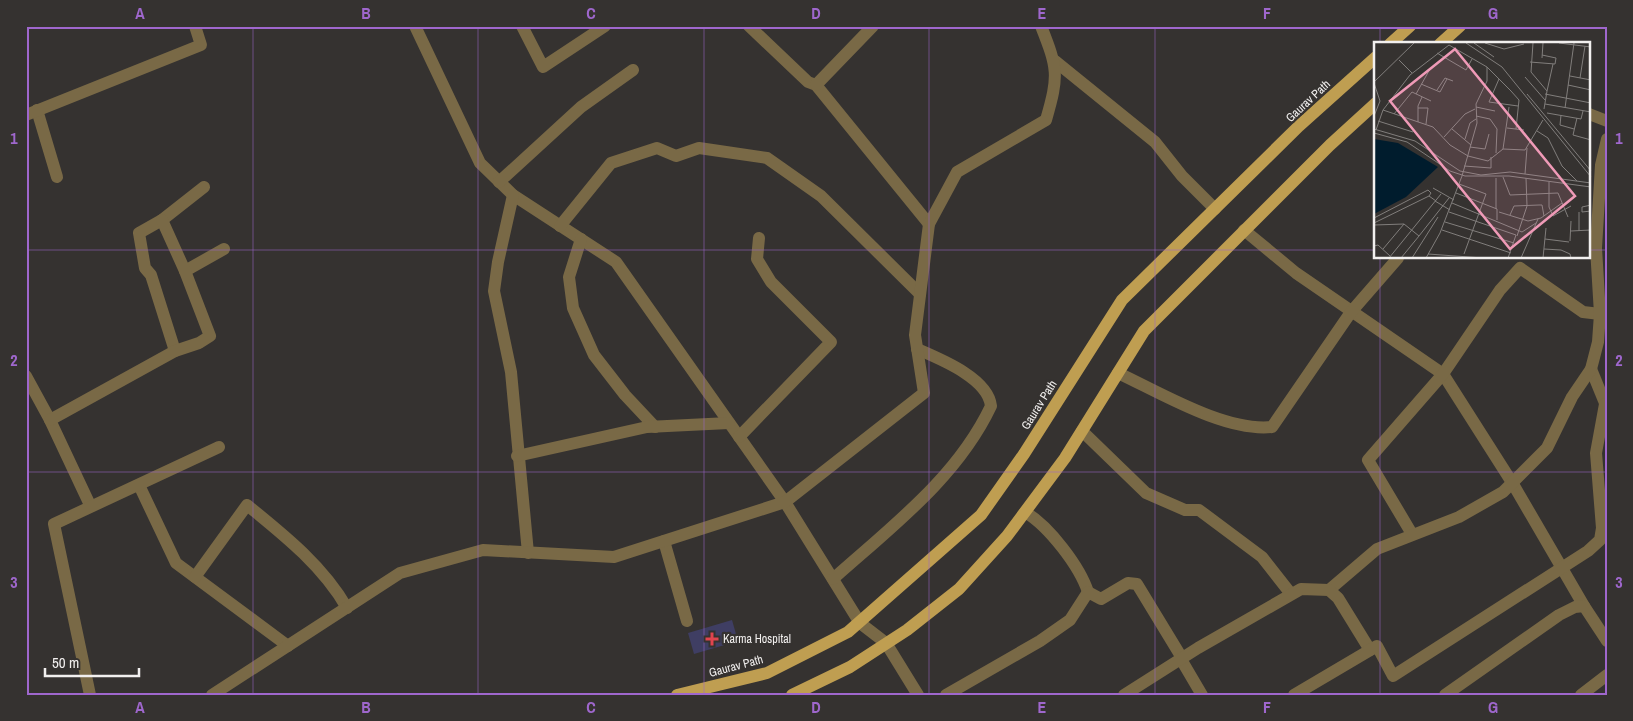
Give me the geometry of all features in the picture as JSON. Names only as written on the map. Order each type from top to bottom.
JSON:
[{"type":"main road","points":[[1392,42],[1410,26]]},
{"type":"main road","points":[[1442,42],[1460,26]]},
{"type":"main road","name":"Gaurav Path","points":[[677,695],[767,673],[848,632],[980,516],[1024,454],[1122,300],[1299,126],[1374,59]]},
{"type":"main road","points":[[792,695],[850,666],[886,643],[960,589],[1008,536],[1065,458],[1144,331],[1244,230],[1374,105]]},
{"type":"street","points":[[57,177],[32,112],[201,45],[195,26]]},
{"type":"street","points":[[415,26],[480,163],[514,195],[616,262],[785,502],[860,623],[886,643],[918,695]]},
{"type":"street","points":[[522,26],[543,67],[605,26]]},
{"type":"street","points":[[749,26],[808,82],[816,85],[929,224]]},
{"type":"street","points":[[212,695],[400,573],[483,550],[614,557],[785,502],[924,393],[915,335],[929,224],[957,172],[1046,120],[1056,88],[1055,61],[1041,26]]},
{"type":"street","points":[[816,85],[869,28]]},
{"type":"street","points":[[1055,61],[1155,142],[1182,176],[1216,209]]},
{"type":"street","points":[[499,182],[581,107],[633,70]]},
{"type":"street","points":[[1590,114],[1607,122]]},
{"type":"street","points":[[1329,590],[1378,549],[1412,534],[1460,517],[1503,492],[1547,448],[1572,397],[1591,370],[1598,342],[1600,314],[1597,247],[1601,165],[1607,139]]},
{"type":"street","points":[[560,226],[611,163],[656,148],[676,156],[699,148],[767,158],[821,196],[920,294]]},
{"type":"street","points":[[175,351],[151,275],[145,268],[139,234],[162,220],[204,188]]},
{"type":"street","points":[[514,195],[498,262],[494,291],[511,372],[517,456],[528,553]]},
{"type":"street","points":[[50,420],[175,351],[199,343],[210,336],[185,271],[162,220]]},
{"type":"street","points":[[1244,230],[1296,273],[1443,374],[1513,484],[1607,642]]},
{"type":"street","points":[[739,437],[831,342],[771,282],[757,259],[759,238]]},
{"type":"street","points":[[581,239],[569,277],[573,308],[594,355],[625,396],[655,427]]},
{"type":"street","points":[[185,271],[224,248]]},
{"type":"street","points":[[1118,373],[1222,420],[1255,429],[1272,427],[1351,312],[1397,259]]},
{"type":"street","points":[[1412,534],[1368,460],[1443,374],[1500,290],[1520,268],[1583,312],[1600,314]]},
{"type":"street","points":[[833,579],[941,481],[966,450],[991,406],[990,398],[955,366],[917,349]]},
{"type":"street","points":[[1294,695],[1377,646],[1393,676],[1588,551],[1600,540],[1602,528],[1596,453],[1606,406],[1591,370]]},
{"type":"street","points":[[26,376],[50,420],[90,505]]},
{"type":"street","points":[[517,456],[655,427],[730,423]]},
{"type":"street","points":[[1082,431],[1146,493],[1185,510],[1199,510],[1262,557],[1291,594]]},
{"type":"street","points":[[90,695],[54,524],[90,505],[139,485],[219,447]]},
{"type":"street","points":[[139,485],[176,563],[288,646]]},
{"type":"street","points":[[195,577],[246,505],[289,540],[335,588],[347,608]]},
{"type":"street","points":[[1025,512],[1037,519],[1083,575],[1088,592],[1101,599],[1128,583],[1137,584],[1202,695]]},
{"type":"street","points":[[664,541],[687,621]]},
{"type":"street","points":[[1124,695],[1182,658],[1302,589],[1329,590],[1338,598],[1370,650]]},
{"type":"street","points":[[946,695],[1040,641],[1070,620],[1088,592]]},
{"type":"street","points":[[1446,695],[1559,615],[1575,607],[1584,606]]},
{"type":"street","points":[[1581,695],[1607,675]]},
{"type":"building","points":[[732,620],[738,641],[694,654],[688,633]]},
{"type":"place","name":"Karma Hospital","points":[[712,639]]}]
